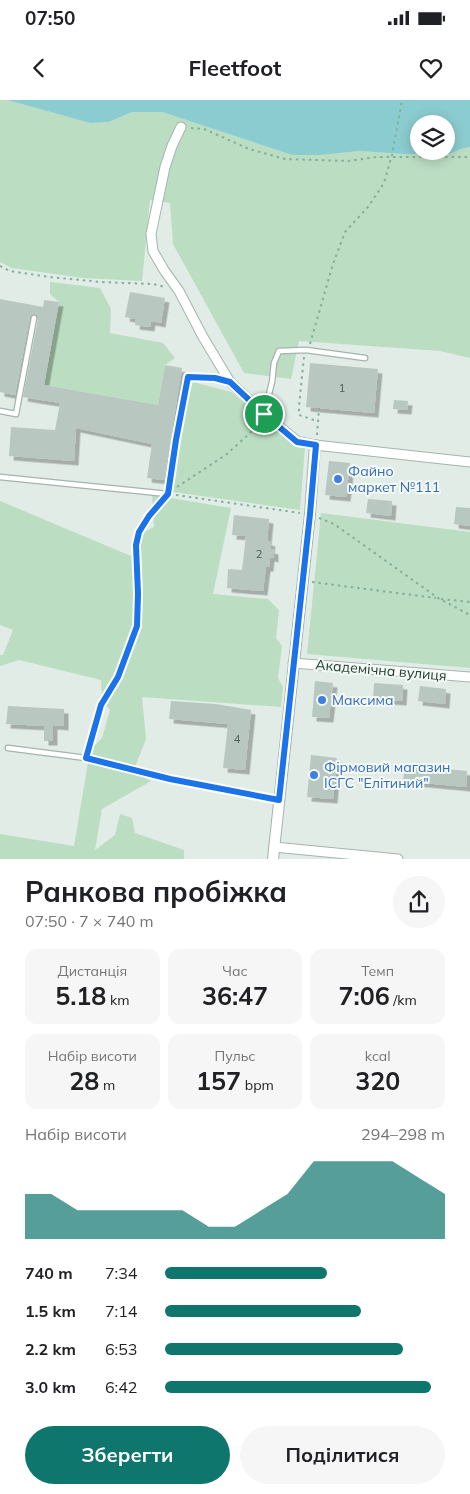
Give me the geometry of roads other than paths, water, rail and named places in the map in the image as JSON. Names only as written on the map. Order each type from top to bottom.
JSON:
[{"type":"street","points":[[182,127],[172,146],[165,167],[151,234],[153,251],[179,292],[230,382],[297,442],[316,442],[470,462]]},
{"type":"street","points":[[273,859],[316,442]]},
{"type":"street","name":"Академічна вулиця","points":[[293,663],[470,677]]},
{"type":"street","points":[[274,847],[398,859]]},
{"type":"lane","points":[[0,411],[16,414],[34,318]]},
{"type":"lane","points":[[264,414],[272,382],[274,363],[279,351],[306,350],[365,358]]},
{"type":"lane","points":[[0,478],[168,494],[188,377],[215,378],[230,382]]},
{"type":"lane","points":[[8,748],[86,758],[170,779],[279,800]]},
{"type":"water","points":[[7,100],[470,100],[470,147],[455,152],[455,115],[410,115],[410,154],[359,151],[321,155],[292,155],[162,112],[132,112],[109,122],[90,123]]},
{"type":"place","name":"Файно маркет №111","points":[[338,479]]},
{"type":"place","name":"Максима","points":[[322,700]]},
{"type":"place","name":"Фірмовий магазин ІСГС \"Елітиний\"","points":[[314,775]]}]
